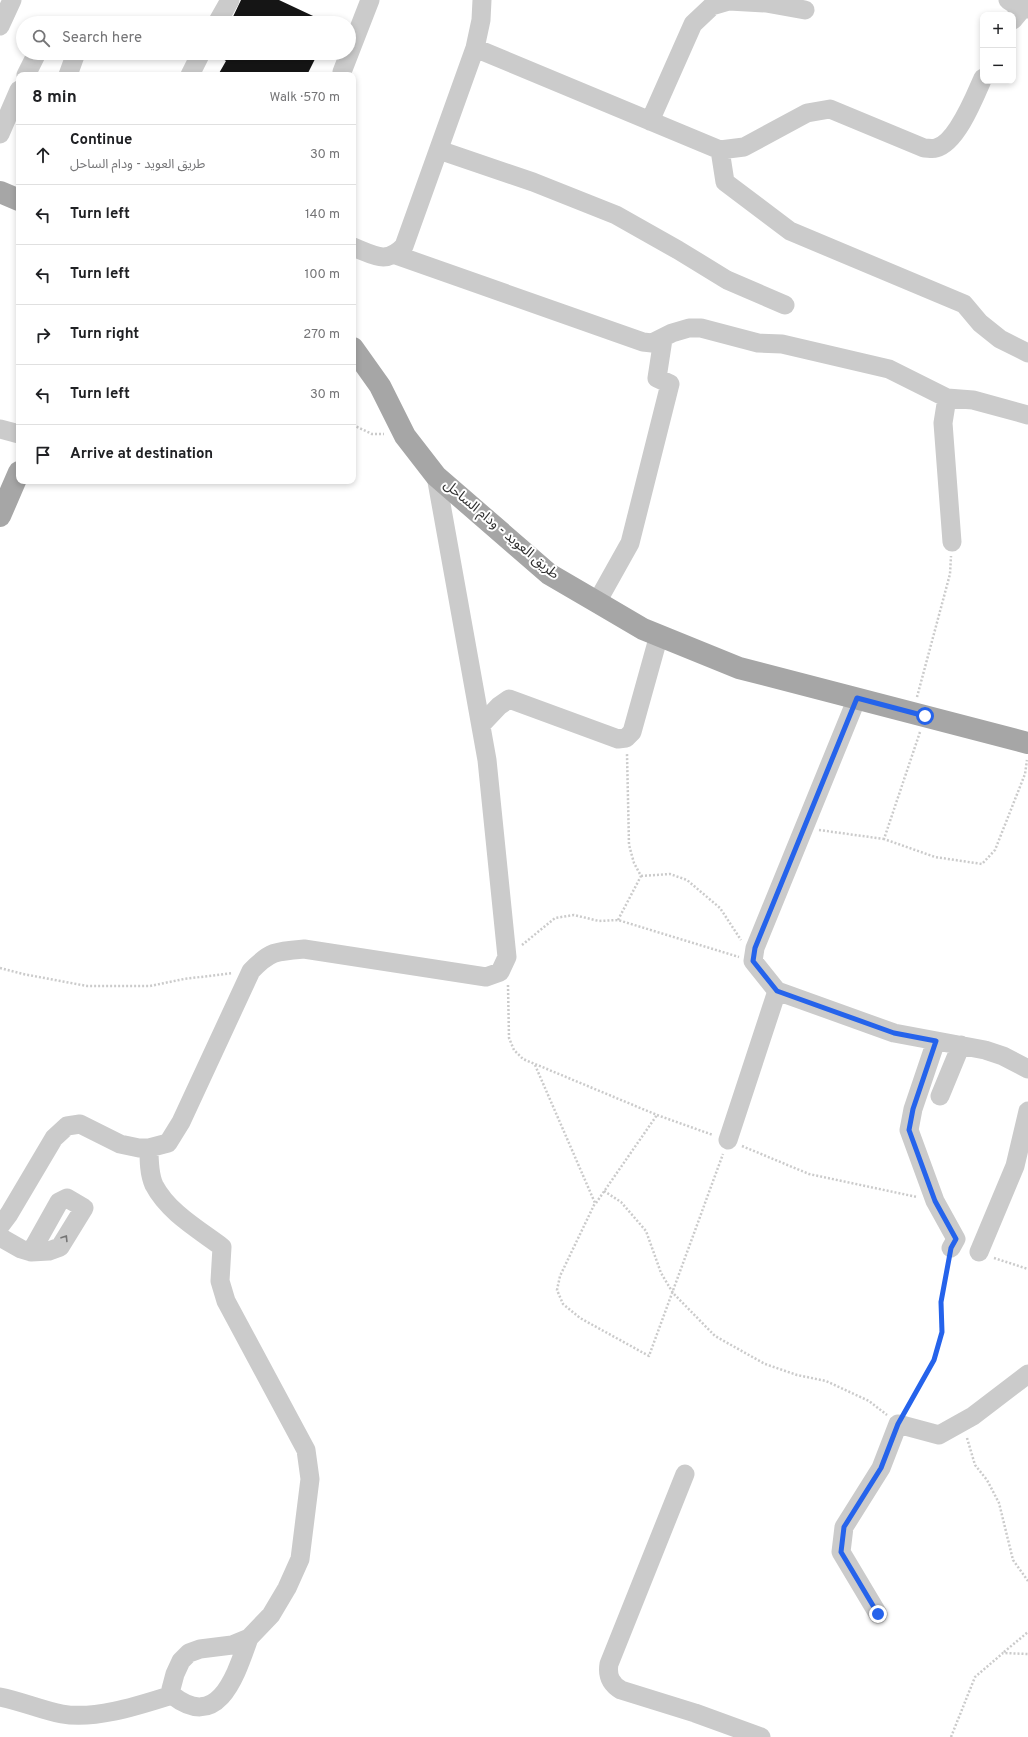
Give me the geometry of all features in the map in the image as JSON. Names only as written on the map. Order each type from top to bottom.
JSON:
[{"type":"main road","points":[[0,192],[16,199]]},
{"type":"main road","name":"طريق العويد - ودام الساحل","points":[[356,352],[380,386],[405,436],[436,476],[549,574],[643,629],[739,668],[1028,743]]},
{"type":"main road","points":[[356,378],[380,386]]},
{"type":"main road","points":[[0,516],[16,479]]},
{"type":"street","points":[[0,26],[12,0]]},
{"type":"street","points":[[221,16],[230,0]]},
{"type":"street","points":[[356,36],[370,0]]},
{"type":"street","points":[[396,255],[404,246],[475,48],[481,20],[482,0]]},
{"type":"street","points":[[650,121],[693,24],[712,6],[729,1],[766,3],[806,10]]},
{"type":"street","points":[[475,48],[720,150],[744,147],[807,113],[830,109],[924,148],[937,148],[948,140],[964,121],[980,84]]},
{"type":"street","points":[[28,72],[34,60]]},
{"type":"street","points":[[69,72],[73,60]]},
{"type":"street","points":[[192,72],[198,60]]},
{"type":"street","points":[[342,72],[347,60]]},
{"type":"street","points":[[0,134],[16,97]]},
{"type":"street","points":[[438,150],[533,182],[616,215],[727,280],[785,305]]},
{"type":"street","points":[[720,150],[725,182],[790,231],[964,304],[980,323],[1000,339],[1028,353]]},
{"type":"street","points":[[356,248],[382,258],[396,255],[643,342],[652,343],[663,339],[672,333],[695,328],[758,343],[782,344],[889,369],[947,398],[973,400],[1028,415]]},
{"type":"street","points":[[597,602],[630,543],[639,514],[670,384],[657,378],[663,339]]},
{"type":"street","points":[[947,398],[942,423],[952,542]]},
{"type":"street","points":[[0,429],[16,433]]},
{"type":"street","points":[[0,1226],[9,1214],[54,1138],[67,1126],[80,1124],[120,1144],[139,1148],[149,1148],[168,1143],[181,1122],[250,971],[265,956],[285,950],[304,949],[486,977],[500,972],[507,958],[487,760],[436,476]]},
{"type":"street","points":[[481,725],[499,706],[509,699],[618,739],[626,738],[632,732],[659,635]]},
{"type":"street","points":[[857,698],[755,948],[753,961],[777,991],[894,1033],[961,1045],[1003,1056],[1028,1069]]},
{"type":"street","points":[[728,1140],[777,991]]},
{"type":"street","points":[[936,1041],[913,1109],[909,1130],[935,1201],[956,1239],[951,1248]]},
{"type":"street","points":[[940,1096],[961,1045]]},
{"type":"street","points":[[979,1252],[1015,1166],[1028,1111]]},
{"type":"street","points":[[149,1148],[149,1167],[154,1184],[168,1204],[173,1210],[222,1247],[220,1281],[226,1302],[306,1450],[310,1479],[300,1560],[287,1588],[271,1615],[250,1638],[240,1664],[221,1698],[213,1704],[205,1707],[187,1705],[172,1694],[171,1689],[175,1674],[181,1662],[189,1654],[200,1649],[232,1645],[250,1638]]},
{"type":"street","points":[[0,1237],[21,1249],[31,1252]]},
{"type":"street","points":[[878,1614],[841,1552],[844,1527],[881,1468],[898,1424],[939,1435],[973,1416],[1028,1374]]},
{"type":"street","points":[[685,1474],[609,1664],[608,1675],[613,1684],[621,1690],[695,1713],[761,1737]]},
{"type":"street","points":[[0,1697],[62,1714],[95,1715],[172,1694]]},
{"type":"path","points":[[356,426],[372,434],[405,436]]},
{"type":"path","points":[[884,839],[919,714],[950,574],[952,542]]},
{"type":"path","points":[[626,738],[629,845],[634,863],[641,876]]},
{"type":"path","points":[[804,828],[884,839],[935,857],[982,864],[995,850],[1025,774],[1028,757]]},
{"type":"path","points":[[641,876],[670,874],[687,880],[720,908],[753,961]]},
{"type":"path","points":[[618,920],[641,876]]},
{"type":"path","points":[[753,961],[618,920],[599,921],[574,915],[555,918],[507,958],[509,1038],[514,1050],[523,1059],[535,1065],[657,1115],[728,1140],[809,1174],[935,1201]]},
{"type":"path","points":[[0,968],[23,974],[87,986],[150,986],[184,979],[250,971]]},
{"type":"path","points":[[535,1065],[596,1203]]},
{"type":"path","points":[[657,1115],[596,1203],[560,1276],[557,1290],[563,1304],[580,1318],[649,1356],[728,1140]]},
{"type":"path","points":[[604,1191],[621,1202],[646,1231],[660,1273],[673,1293],[715,1336],[765,1364],[797,1375],[826,1381],[869,1401],[898,1424],[934,1360],[942,1332],[941,1302],[951,1248]]},
{"type":"path","points":[[973,1416],[967,1439],[975,1465],[987,1480],[999,1503],[1013,1560],[1028,1581]]},
{"type":"path","points":[[951,1737],[975,1677],[1028,1632]]},
{"type":"path","points":[[1003,1653],[1028,1654]]},
{"type":"building","points":[[241,0],[279,0],[313,16],[233,16]]},
{"type":"building","points":[[224,60],[314,60],[308,72],[220,72],[226,61]]},
{"type":"route","points":[[878,1614],[841,1552],[844,1527],[881,1468],[898,1424],[934,1360],[942,1332],[941,1302],[951,1248],[956,1239],[935,1201],[909,1130],[913,1109],[936,1041],[917,1039],[894,1033],[777,991],[753,961],[755,948],[857,698],[925,716]]}]
